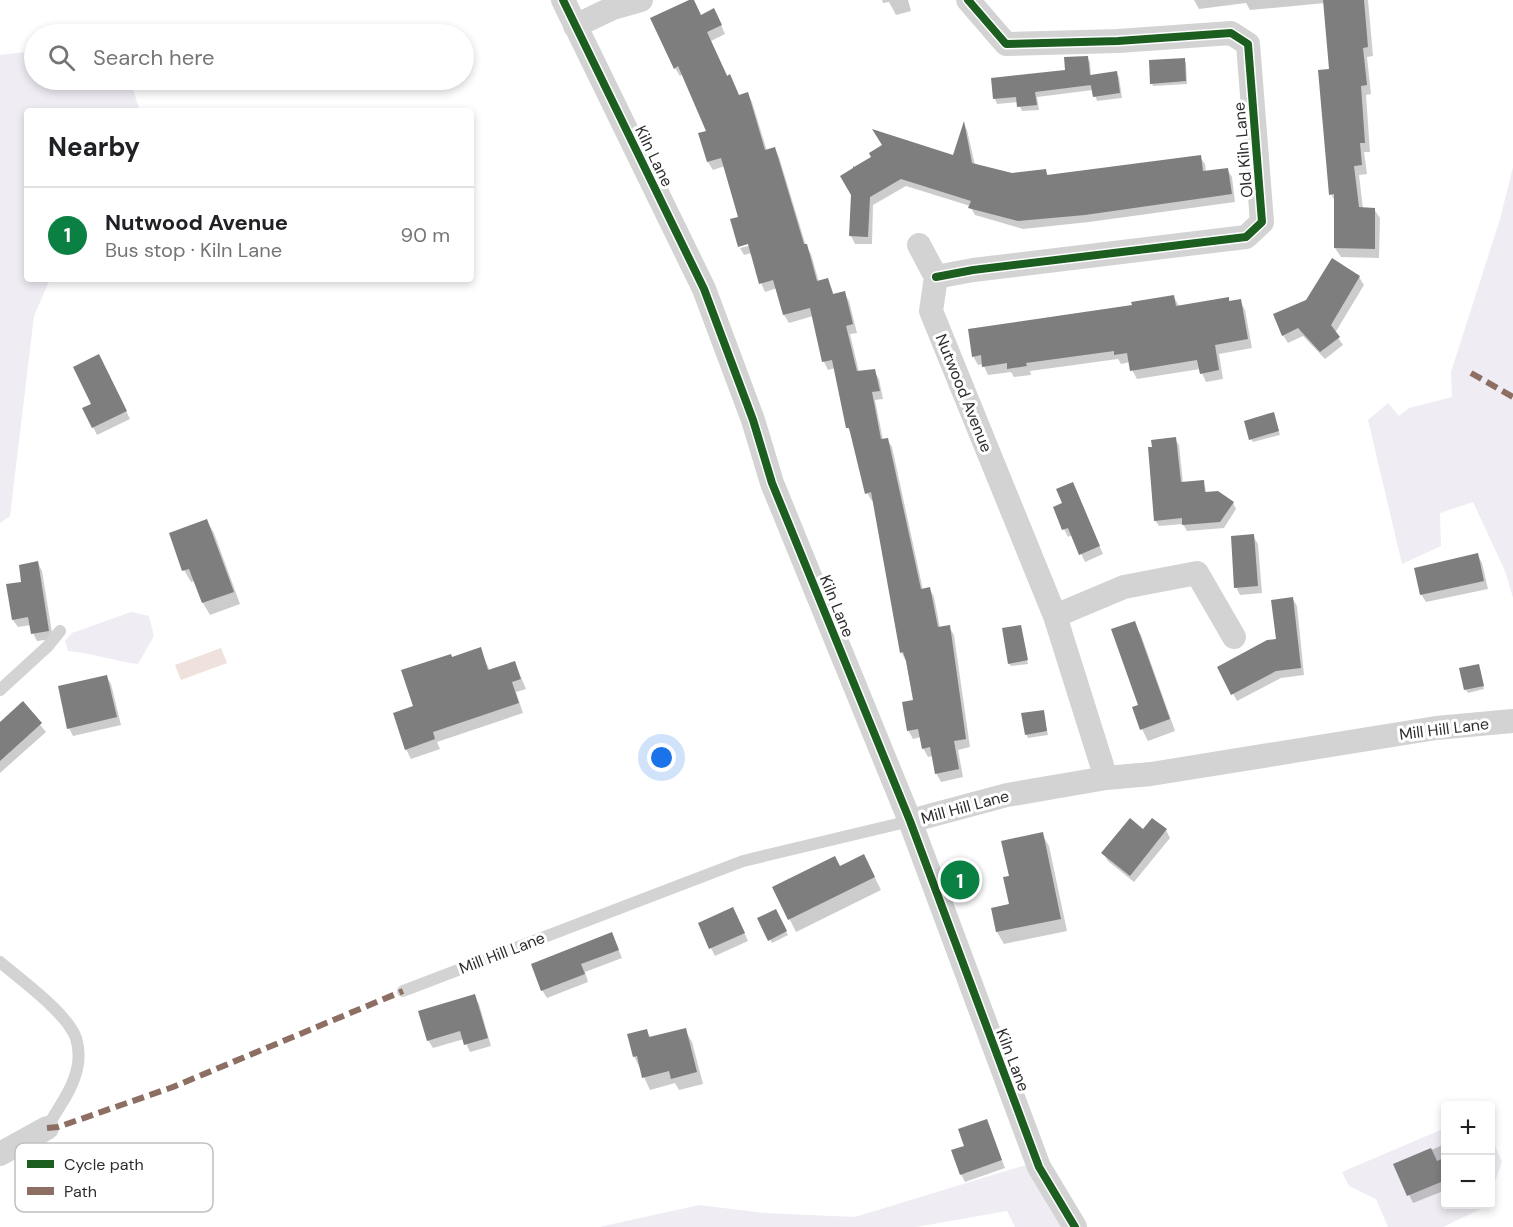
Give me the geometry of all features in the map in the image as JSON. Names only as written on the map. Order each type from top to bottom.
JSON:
[{"type":"street","name":"Kiln Lane","points":[[563,0],[704,289],[753,420],[772,483],[910,821],[1039,1167],[1075,1227]]},
{"type":"street","points":[[575,26],[613,8],[641,0]]},
{"type":"street","name":"Old Kiln Lane","points":[[936,277],[973,270],[1246,237],[1262,222],[1248,44],[1231,33],[1118,41],[1006,44],[968,0]]},
{"type":"street","points":[[919,245],[936,277]]},
{"type":"street","name":"Nutwood Avenue","points":[[936,277],[931,311],[1055,616],[1106,778]]},
{"type":"street","points":[[1055,616],[1124,587],[1197,573],[1234,636]]},
{"type":"street","name":"Mill Hill Lane","points":[[910,821],[1007,795],[1106,778],[1151,774],[1436,728],[1513,721]]},
{"type":"street","points":[[20,1143],[47,1128]]},
{"type":"street","points":[[0,1154],[15,1146]]},
{"type":"lane","points":[[0,690],[48,646],[60,631]]},
{"type":"lane","name":"Mill Hill Lane","points":[[404,991],[743,861],[910,821]]},
{"type":"lane","points":[[0,962],[62,1017],[75,1036],[79,1050],[75,1076],[70,1090],[47,1128]]},
{"type":"shaded area","points":[[24,52],[24,90],[133,90],[139,108],[24,108],[24,282],[49,282],[34,316],[10,516],[0,523],[0,55]]},
{"type":"shaded area","points":[[1513,167],[1513,598],[1505,571],[1473,502],[1440,513],[1441,546],[1402,564],[1368,420],[1388,403],[1399,416],[1409,408],[1452,397],[1451,372],[1500,219]]},
{"type":"shaded area","points":[[131,612],[149,616],[154,636],[138,664],[68,651],[65,641],[72,633]]},
{"type":"shaded area","points":[[221,648],[227,663],[181,680],[175,665]]},
{"type":"shaded area","points":[[1441,1130],[1441,1209],[1481,1209],[1443,1227],[1388,1227],[1376,1199],[1349,1186],[1342,1172]]},
{"type":"shaded area","points":[[1495,1145],[1502,1162],[1495,1182]]},
{"type":"shaded area","points":[[1029,1164],[1067,1227],[1015,1227],[1007,1211],[916,1227],[599,1227],[699,1205],[765,1213],[855,1217]]},
{"type":"building","points":[[689,0],[694,0],[701,15],[714,8],[722,25],[707,32],[727,76],[730,74],[739,95],[748,92],[765,150],[775,147],[817,281],[828,278],[833,294],[845,291],[853,324],[846,326],[857,371],[875,369],[880,391],[872,392],[881,439],[888,438],[921,589],[930,587],[938,627],[950,625],[966,739],[954,741],[959,769],[935,774],[930,747],[922,749],[918,729],[907,731],[902,702],[913,700],[906,661],[903,652],[900,653],[871,492],[865,494],[849,428],[846,428],[832,360],[822,362],[810,308],[783,315],[773,280],[759,284],[748,244],[738,247],[730,219],[738,217],[721,158],[707,162],[698,133],[706,131],[678,66],[674,69],[650,18]]},
{"type":"building","points":[[1323,0],[1364,0],[1368,47],[1363,48],[1367,85],[1361,86],[1365,143],[1360,143],[1362,165],[1354,166],[1359,207],[1375,208],[1375,249],[1334,248],[1334,194],[1329,195],[1318,70],[1329,69]]},
{"type":"building","points":[[1088,56],[1090,75],[1117,71],[1120,93],[1093,97],[1091,85],[1035,92],[1037,105],[1017,107],[1016,97],[993,99],[991,78],[1065,70],[1064,57]]},
{"type":"building","points":[[1185,58],[1186,81],[1150,84],[1149,60]]},
{"type":"building","points":[[964,121],[972,163],[1012,173],[1046,169],[1047,175],[1201,155],[1203,171],[1228,168],[1232,194],[1085,215],[1018,221],[968,208],[971,201],[901,179],[870,197],[868,237],[849,236],[851,195],[840,176],[871,157],[869,153],[882,145],[872,129],[953,155]]},
{"type":"building","points":[[1332,258],[1360,276],[1331,325],[1340,337],[1320,352],[1298,328],[1282,336],[1273,314],[1306,300]]},
{"type":"building","points":[[1174,295],[1176,306],[1229,297],[1229,301],[1241,299],[1248,339],[1215,345],[1219,370],[1200,374],[1197,360],[1130,371],[1127,353],[1114,355],[1114,351],[1026,363],[1027,366],[1007,369],[1007,363],[982,367],[981,355],[972,357],[968,329],[1132,305],[1131,302]]},
{"type":"building","points":[[99,354],[127,411],[92,428],[82,408],[91,404],[73,367]]},
{"type":"building","points":[[1274,412],[1279,431],[1249,440],[1244,421]]},
{"type":"building","points":[[1176,437],[1181,482],[1204,480],[1205,492],[1218,491],[1234,502],[1220,522],[1182,525],[1182,518],[1154,521],[1148,447],[1152,447],[1151,440]]},
{"type":"building","points":[[1073,482],[1100,546],[1079,555],[1068,528],[1062,530],[1053,507],[1062,503],[1056,489]]},
{"type":"building","points":[[207,519],[234,592],[202,603],[189,569],[182,571],[169,533]]},
{"type":"building","points":[[1254,534],[1258,586],[1234,588],[1231,536]]},
{"type":"building","points":[[1478,553],[1484,581],[1420,595],[1414,568]]},
{"type":"building","points":[[38,561],[49,631],[31,634],[28,617],[12,620],[6,584],[21,582],[19,565]]},
{"type":"building","points":[[1293,597],[1301,668],[1276,671],[1231,695],[1217,667],[1267,640],[1276,639],[1271,600]]},
{"type":"building","points":[[1135,621],[1170,719],[1140,730],[1132,707],[1138,705],[1111,629]]},
{"type":"building","points":[[1021,625],[1028,660],[1008,664],[1002,628]]},
{"type":"building","points":[[481,647],[488,670],[515,661],[521,679],[512,682],[519,703],[433,732],[435,739],[405,750],[393,713],[413,706],[401,670]]},
{"type":"building","points":[[1479,664],[1484,686],[1464,690],[1459,668]]},
{"type":"building","points":[[107,675],[117,717],[67,729],[58,686]]},
{"type":"building","points":[[23,701],[42,723],[0,761],[0,722]]},
{"type":"building","points":[[1044,710],[1047,731],[1025,735],[1021,713]]},
{"type":"building","points":[[1130,818],[1143,829],[1152,818],[1167,829],[1130,876],[1101,853]]},
{"type":"building","points":[[1043,832],[1061,919],[996,932],[991,908],[1009,904],[1003,877],[1009,876],[1001,841]]},
{"type":"building","points":[[864,854],[875,877],[788,920],[772,887],[835,856],[840,866]]},
{"type":"building","points":[[733,907],[745,933],[709,949],[698,923]]},
{"type":"building","points":[[776,909],[787,931],[768,941],[757,918]]},
{"type":"building","points":[[612,932],[619,950],[581,964],[585,974],[541,991],[531,964]]},
{"type":"building","points":[[475,994],[488,1038],[464,1045],[460,1031],[427,1041],[418,1011]]},
{"type":"building","points":[[686,1028],[697,1072],[671,1079],[669,1071],[642,1078],[637,1056],[633,1057],[627,1034],[647,1029],[649,1037]]},
{"type":"building","points":[[987,1119],[1002,1160],[960,1175],[951,1150],[964,1146],[958,1129]]},
{"type":"building","points":[[1431,1148],[1437,1161],[1441,1159],[1441,1182],[1407,1196],[1393,1164]]},
{"type":"marked path","points":[[1471,373],[1513,397]]},
{"type":"marked path","points":[[47,1128],[58,1127],[173,1087],[403,991]]},
{"type":"cycle path","points":[[563,0],[704,289],[753,420],[772,483],[910,821],[1039,1167],[1075,1227]]},
{"type":"cycle path","points":[[936,277],[973,270],[1246,237],[1262,222],[1248,44],[1231,33],[1118,41],[1006,44],[968,0]]},
{"type":"place","name":"Nutwood Avenue","points":[[960,880]]}]
